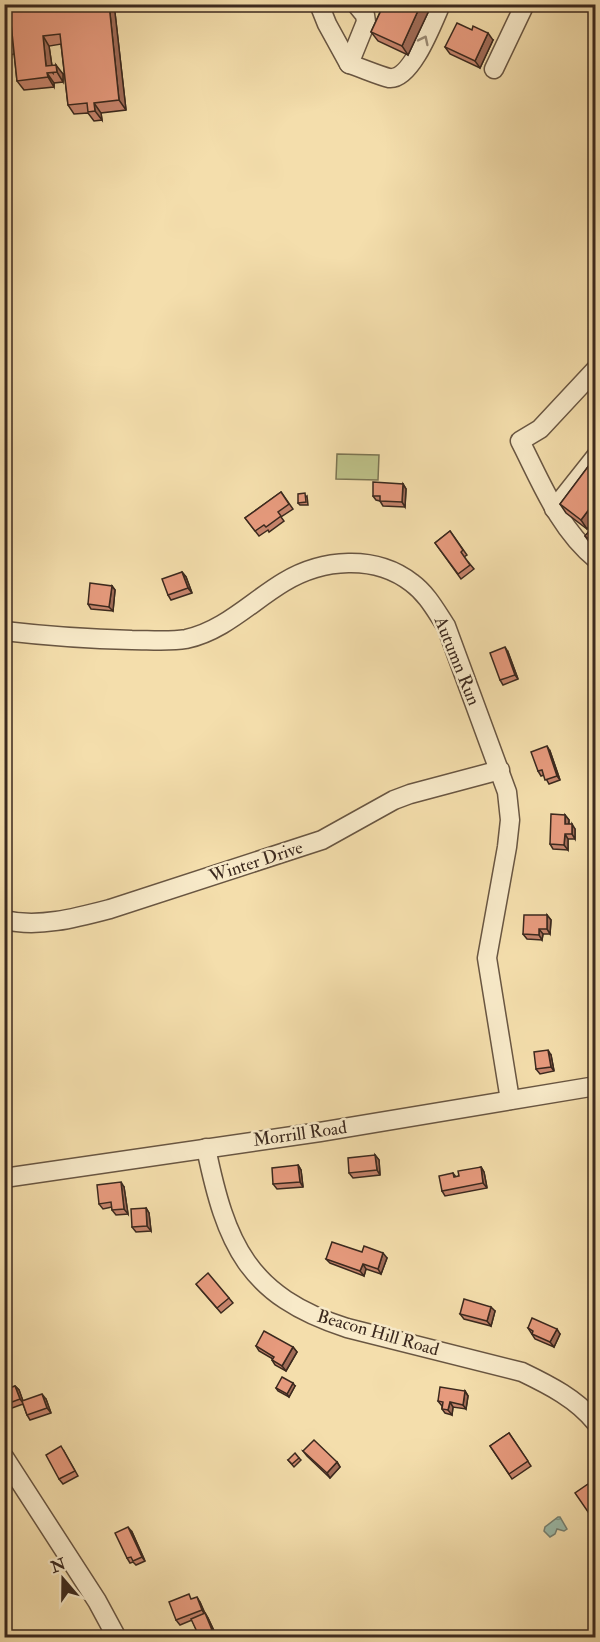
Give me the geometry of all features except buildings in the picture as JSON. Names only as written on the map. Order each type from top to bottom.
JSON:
[{"type":"street","points":[[4,47],[10,45],[11,40],[11,4]]},
{"type":"street","points":[[319,4],[349,64],[390,78],[404,73],[419,50],[441,4]]},
{"type":"street","points":[[349,64],[366,22],[356,4]]},
{"type":"street","points":[[494,69],[525,4]]},
{"type":"street","points":[[596,369],[540,429],[520,441],[555,509],[582,546],[596,560]]},
{"type":"street","points":[[555,509],[596,456]]},
{"type":"street","name":"Autumn Run","points":[[4,631],[103,639],[158,641],[187,639],[213,629],[283,582],[307,569],[334,563],[361,563],[388,569],[412,583],[431,602],[446,626],[507,792],[510,820],[507,847],[487,958],[510,1100]]},
{"type":"street","name":"Winter Drive","points":[[4,920],[42,923],[110,909],[322,840],[410,794],[500,770]]},
{"type":"street","name":"Morrill Road","points":[[4,1178],[320,1132],[596,1086]]},
{"type":"street","name":"Beacon Hill Road","points":[[206,1148],[217,1199],[238,1250],[254,1272],[274,1292],[296,1308],[321,1320],[347,1328],[522,1372],[571,1399],[596,1424]]},
{"type":"street","points":[[4,1457],[97,1601],[117,1638]]},
{"type":"green space","points":[[337,454],[379,455],[378,480],[336,479]]},
{"type":"water","points":[[558,1517],[567,1529],[564,1531],[557,1529],[550,1537],[544,1531],[545,1527]]}]
